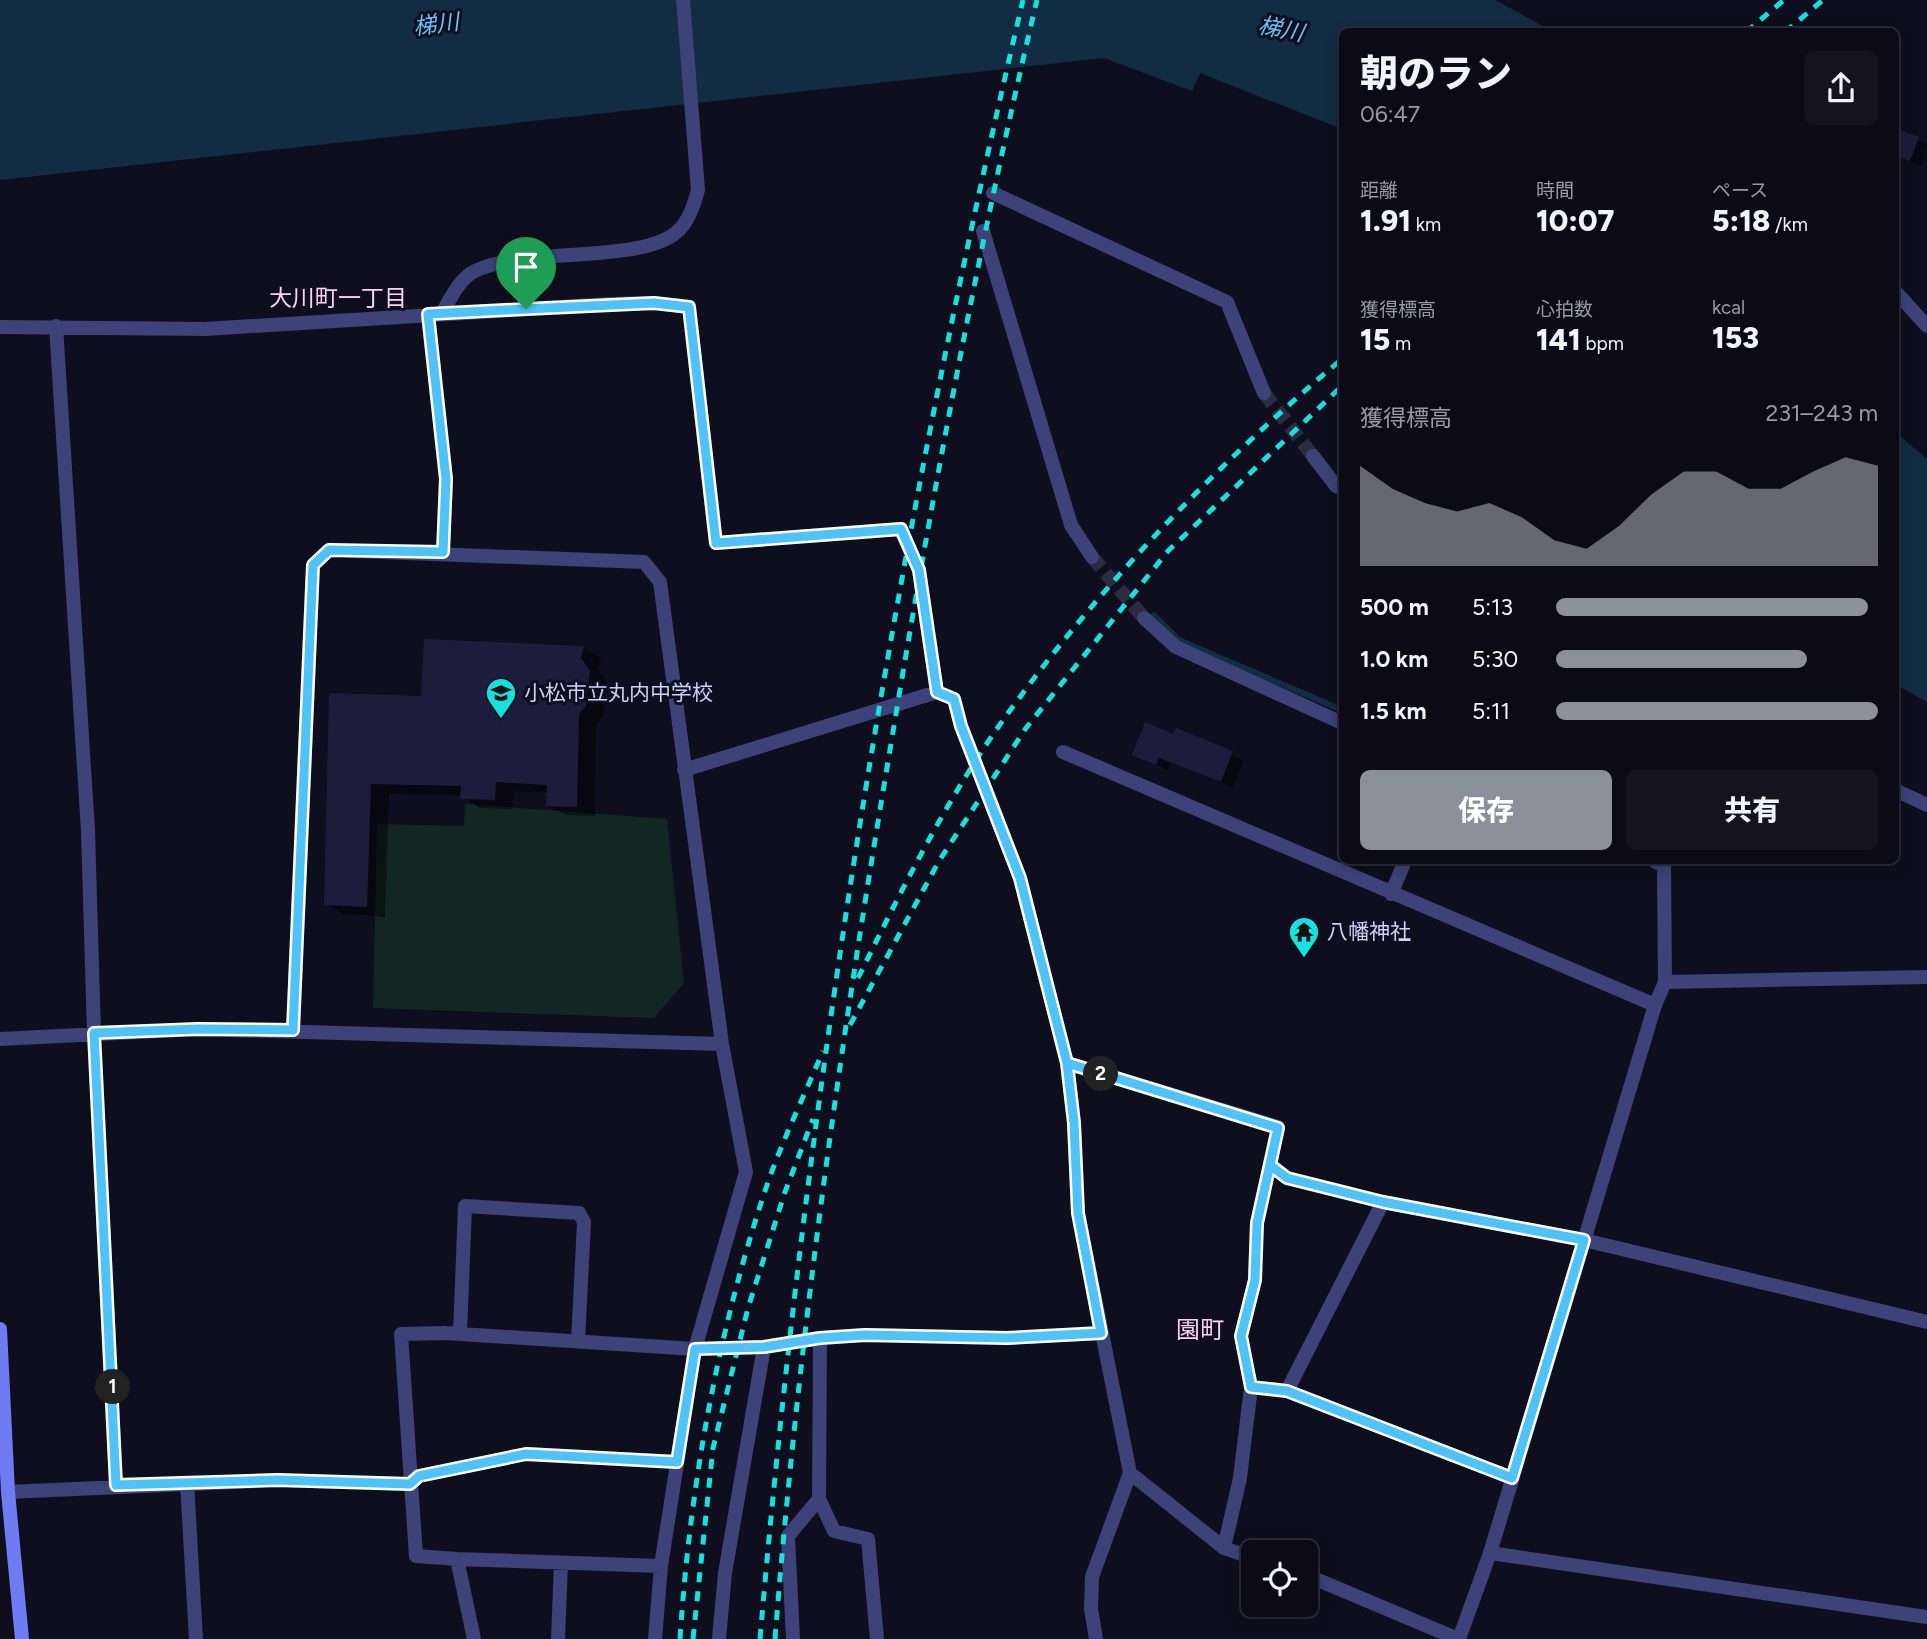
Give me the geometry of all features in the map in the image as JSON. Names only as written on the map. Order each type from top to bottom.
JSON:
[{"type":"main road","points":[[0,1329],[8,1492],[5,1512],[22,1639]]},
{"type":"street","points":[[443,552],[446,479],[435,314],[473,272],[532,257],[643,247],[679,231],[692,210],[698,177],[683,0]]},
{"type":"street","points":[[993,194],[1227,302],[1264,393]]},
{"type":"street","points":[[983,231],[1071,525],[1092,557]]},
{"type":"street","points":[[1899,295],[1927,326]]},
{"type":"street","points":[[0,327],[205,329],[610,304],[654,303],[689,307],[716,543],[901,529],[919,570],[937,692]]},
{"type":"street","points":[[56,326],[89,831],[94,1033],[116,1485]]},
{"type":"street","points":[[1313,456],[1339,486]]},
{"type":"street","points":[[1323,469],[1339,472]]},
{"type":"street","points":[[293,1030],[313,565],[329,550],[443,552],[644,562],[660,582],[722,1044],[746,1172],[695,1349],[661,1566],[655,1639]]},
{"type":"street","points":[[1144,618],[1176,647],[1339,722]]},
{"type":"street","points":[[684,770],[937,692],[954,699],[961,726],[1020,878],[1067,1063],[1074,1123],[1078,1213],[1130,1473],[1092,1577],[1091,1609],[1096,1639]]},
{"type":"street","points":[[1063,752],[1655,1005]]},
{"type":"street","points":[[1899,792],[1927,805]]},
{"type":"street","points":[[1391,894],[1404,864]]},
{"type":"street","points":[[1318,1580],[1458,1639],[1490,1553],[1664,982],[1664,866],[1660,864]]},
{"type":"street","points":[[1664,982],[1927,977]]},
{"type":"street","points":[[0,1039],[198,1029],[722,1044]]},
{"type":"street","points":[[1067,1063],[1278,1128],[1257,1223],[1255,1280],[1241,1336],[1251,1387],[1240,1478],[1224,1548]]},
{"type":"street","points":[[1270,1165],[1287,1178],[1383,1202],[1584,1240],[1927,1322]]},
{"type":"street","points":[[1287,1391],[1383,1202]]},
{"type":"street","points":[[460,1334],[465,1206],[579,1213],[584,1222],[578,1341]]},
{"type":"street","points":[[661,1566],[416,1556],[401,1334],[460,1334],[695,1349],[764,1347],[820,1338],[1007,1338],[1101,1333]]},
{"type":"street","points":[[820,1338],[819,1499],[834,1531],[867,1539],[877,1639]]},
{"type":"street","points":[[719,1639],[725,1573],[764,1347]]},
{"type":"street","points":[[1251,1387],[1287,1391],[1512,1478]]},
{"type":"street","points":[[8,1492],[116,1485],[277,1480],[410,1484],[419,1476],[526,1454],[677,1462]]},
{"type":"street","points":[[1130,1473],[1224,1548],[1241,1554]]},
{"type":"street","points":[[187,1483],[196,1639]]},
{"type":"street","points":[[793,1639],[788,1536],[819,1499]]},
{"type":"street","points":[[1490,1553],[1927,1617]]},
{"type":"street","points":[[457,1559],[474,1639]]},
{"type":"street","points":[[558,1639],[561,1563]]},
{"type":"green space","points":[[465,804],[667,819],[684,983],[654,1018],[373,1008],[377,824],[464,826]]},
{"type":"water","name":"梯川","points":[[0,0],[1495,0],[1546,28],[1339,28],[1339,128],[1200,73],[1192,91],[1104,58],[0,180]]},
{"type":"water","points":[[1899,435],[1927,459],[1927,702],[1899,686]]},
{"type":"building","points":[[1899,130],[1919,137],[1910,161],[1899,157]]},
{"type":"building","points":[[424,639],[584,646],[581,658],[590,671],[586,706],[579,714],[577,807],[546,806],[547,785],[496,782],[495,800],[460,799],[461,786],[371,784],[367,907],[324,905],[329,693],[421,696]]},
{"type":"building","points":[[1145,722],[1173,734],[1176,728],[1233,751],[1221,782],[1159,758],[1156,765],[1132,755]]},
{"type":"waterway","points":[[1154,615],[1179,640],[1339,709]]},
{"type":"tunnel","points":[[1264,393],[1313,456]]},
{"type":"tunnel","points":[[1092,557],[1144,618]]},
{"type":"railway","points":[[760,1639],[803,1226],[830,1020],[862,815],[896,610],[935,406],[977,202],[1023,0]]},
{"type":"railway","points":[[775,1639],[808,1309],[837,1089],[870,871],[956,380],[994,190],[1037,0]]},
{"type":"railway","points":[[1751,28],[1784,0]]},
{"type":"railway","points":[[1790,28],[1823,0]]},
{"type":"railway","points":[[858,978],[964,779],[1043,667],[1081,619],[1163,527],[1250,440],[1339,362]]},
{"type":"railway","points":[[850,1025],[939,861],[1026,728],[1168,551],[1339,389]]},
{"type":"railway","points":[[680,1639],[699,1468],[708,1411],[733,1299],[772,1170],[823,1051]]},
{"type":"railway","points":[[693,1639],[713,1448],[748,1308],[785,1192],[813,1119]]},
{"type":"place","name":"小松市立丸内中学校","points":[[501,720]]},
{"type":"place","name":"八幡神社","points":[[1304,959]]},
{"type":"district","name":"大川町一丁目","points":[[338,298]]},
{"type":"district","name":"園町","points":[[1200,1330]]},
{"type":"route","points":[[526,309],[428,314],[446,479],[443,552],[329,550],[313,565],[293,1030],[198,1029],[94,1033],[116,1485],[277,1480],[410,1484],[419,1476],[526,1454],[677,1462],[695,1349],[764,1347],[820,1338],[865,1335],[1007,1338],[1101,1333],[1078,1213],[1074,1123],[1067,1063],[1278,1128],[1257,1223],[1255,1280],[1241,1336],[1251,1387],[1287,1391],[1512,1478],[1584,1240],[1383,1202],[1287,1178],[1270,1165],[1278,1128],[1208,1106],[1067,1063],[1020,878],[961,726],[954,699],[937,692],[919,570],[901,529],[716,543],[689,307],[654,303],[526,309]]}]
